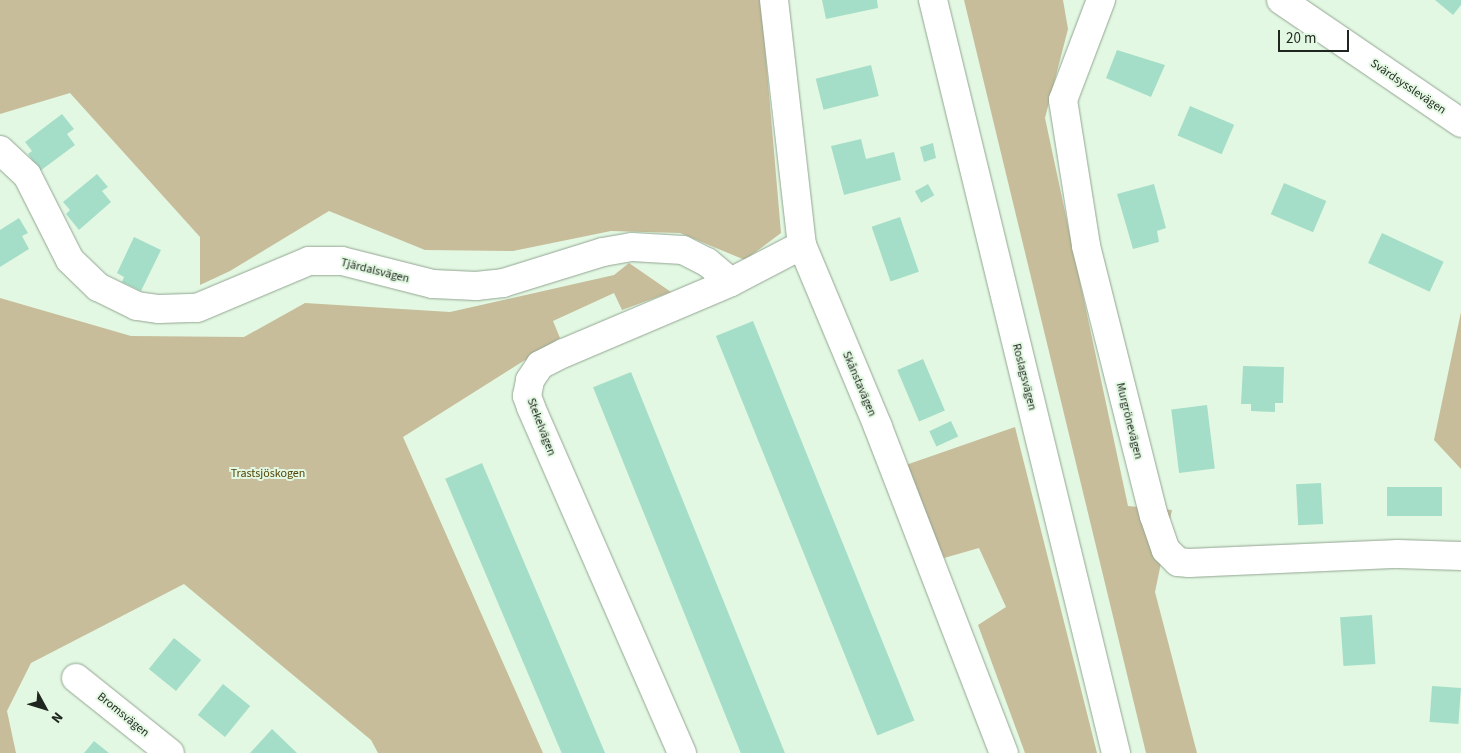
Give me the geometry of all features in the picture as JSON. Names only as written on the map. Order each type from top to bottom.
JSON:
[{"type":"street","name":"Skånstavägen","points":[[774,0],[802,246],[878,427],[1004,753]]},
{"type":"street","name":"Roslagsvägen","points":[[933,0],[1116,753]]},
{"type":"street","name":"Murgrönevägen","points":[[1100,0],[1063,100],[1086,246],[1152,508],[1166,550],[1178,562],[1189,563],[1388,554],[1461,556]]},
{"type":"street","name":"Svärdsysslevägen","points":[[1281,0],[1461,123]]},
{"type":"street","name":"Tjärdalsvägen","points":[[0,150],[27,175],[70,260],[84,275],[122,301],[159,310],[182,310],[214,303],[295,265],[317,261],[342,261],[433,284],[476,286],[526,277],[603,252],[671,247],[692,253],[731,282]]},
{"type":"street","name":"Stekelvägen","points":[[682,753],[531,407],[528,388],[540,366],[564,353],[731,282],[802,246]]},
{"type":"street","name":"Bromsvägen","points":[[76,678],[170,753]]},
{"type":"green space","points":[[0,0],[761,0],[781,233],[745,260],[680,233],[611,231],[513,251],[425,250],[329,211],[230,271],[200,285],[200,237],[70,93],[0,114]]},
{"type":"green space","points":[[964,0],[1063,0],[1068,29],[1045,118],[1128,506],[1172,510],[1155,592],[1197,753],[1146,753]]},
{"type":"green space","name":"Trastsjöskogen","points":[[629,263],[671,292],[622,310],[614,293],[553,321],[560,338],[403,437],[543,753],[378,753],[371,740],[184,584],[31,663],[7,711],[16,753],[0,753],[0,298],[131,336],[244,337],[305,303],[450,312],[614,275]]},
{"type":"green space","points":[[1461,312],[1461,469],[1434,440]]},
{"type":"green space","points":[[1015,427],[1097,753],[1025,753],[978,625],[1006,607],[979,548],[944,558],[903,466]]},
{"type":"building","points":[[822,0],[877,0],[878,8],[826,19]]},
{"type":"building","points":[[1435,0],[1461,0],[1461,5],[1453,15]]},
{"type":"building","points":[[1117,50],[1165,65],[1151,97],[1106,78]]},
{"type":"building","points":[[871,65],[879,96],[823,110],[816,79]]},
{"type":"building","points":[[1190,106],[1234,125],[1222,154],[1177,135]]},
{"type":"building","points":[[62,114],[74,129],[67,134],[75,145],[40,171],[28,154],[32,151],[25,142]]},
{"type":"building","points":[[861,139],[866,159],[894,152],[901,180],[844,195],[831,146]]},
{"type":"building","points":[[933,143],[936,158],[924,162],[920,147]]},
{"type":"building","points":[[97,174],[108,187],[102,191],[111,202],[79,230],[66,214],[70,210],[63,202]]},
{"type":"building","points":[[1284,183],[1326,201],[1313,232],[1271,214]]},
{"type":"building","points":[[928,184],[934,195],[921,203],[915,191]]},
{"type":"building","points":[[1154,184],[1166,228],[1157,231],[1159,242],[1133,249],[1117,194]]},
{"type":"building","points":[[900,217],[919,272],[891,282],[872,227]]},
{"type":"building","points":[[19,218],[28,233],[22,236],[29,249],[0,267],[0,230]]},
{"type":"building","points":[[1382,233],[1444,262],[1430,292],[1368,263]]},
{"type":"building","points":[[134,237],[161,250],[141,291],[122,282],[124,277],[117,273]]},
{"type":"building","points":[[753,321],[914,721],[877,736],[716,336]]},
{"type":"building","points":[[923,359],[945,411],[919,421],[897,370]]},
{"type":"building","points":[[1243,366],[1284,367],[1283,403],[1275,403],[1275,412],[1251,411],[1251,404],[1241,404]]},
{"type":"building","points":[[631,372],[785,753],[741,753],[593,387]]},
{"type":"building","points":[[1207,405],[1215,469],[1179,473],[1171,409]]},
{"type":"building","points":[[951,421],[958,436],[936,447],[929,431]]},
{"type":"building","points":[[482,463],[605,753],[562,753],[445,479]]},
{"type":"building","points":[[1321,483],[1323,524],[1298,525],[1296,484]]},
{"type":"building","points":[[1387,487],[1442,487],[1442,516],[1387,516]]},
{"type":"building","points":[[1372,615],[1375,664],[1343,666],[1340,617]]},
{"type":"building","points":[[174,638],[201,660],[176,691],[149,669]]},
{"type":"building","points":[[223,684],[250,706],[225,737],[198,715]]},
{"type":"building","points":[[1432,686],[1461,688],[1458,724],[1429,722]]},
{"type":"building","points":[[272,729],[297,753],[250,753]]},
{"type":"building","points":[[94,741],[109,753],[84,753]]}]
